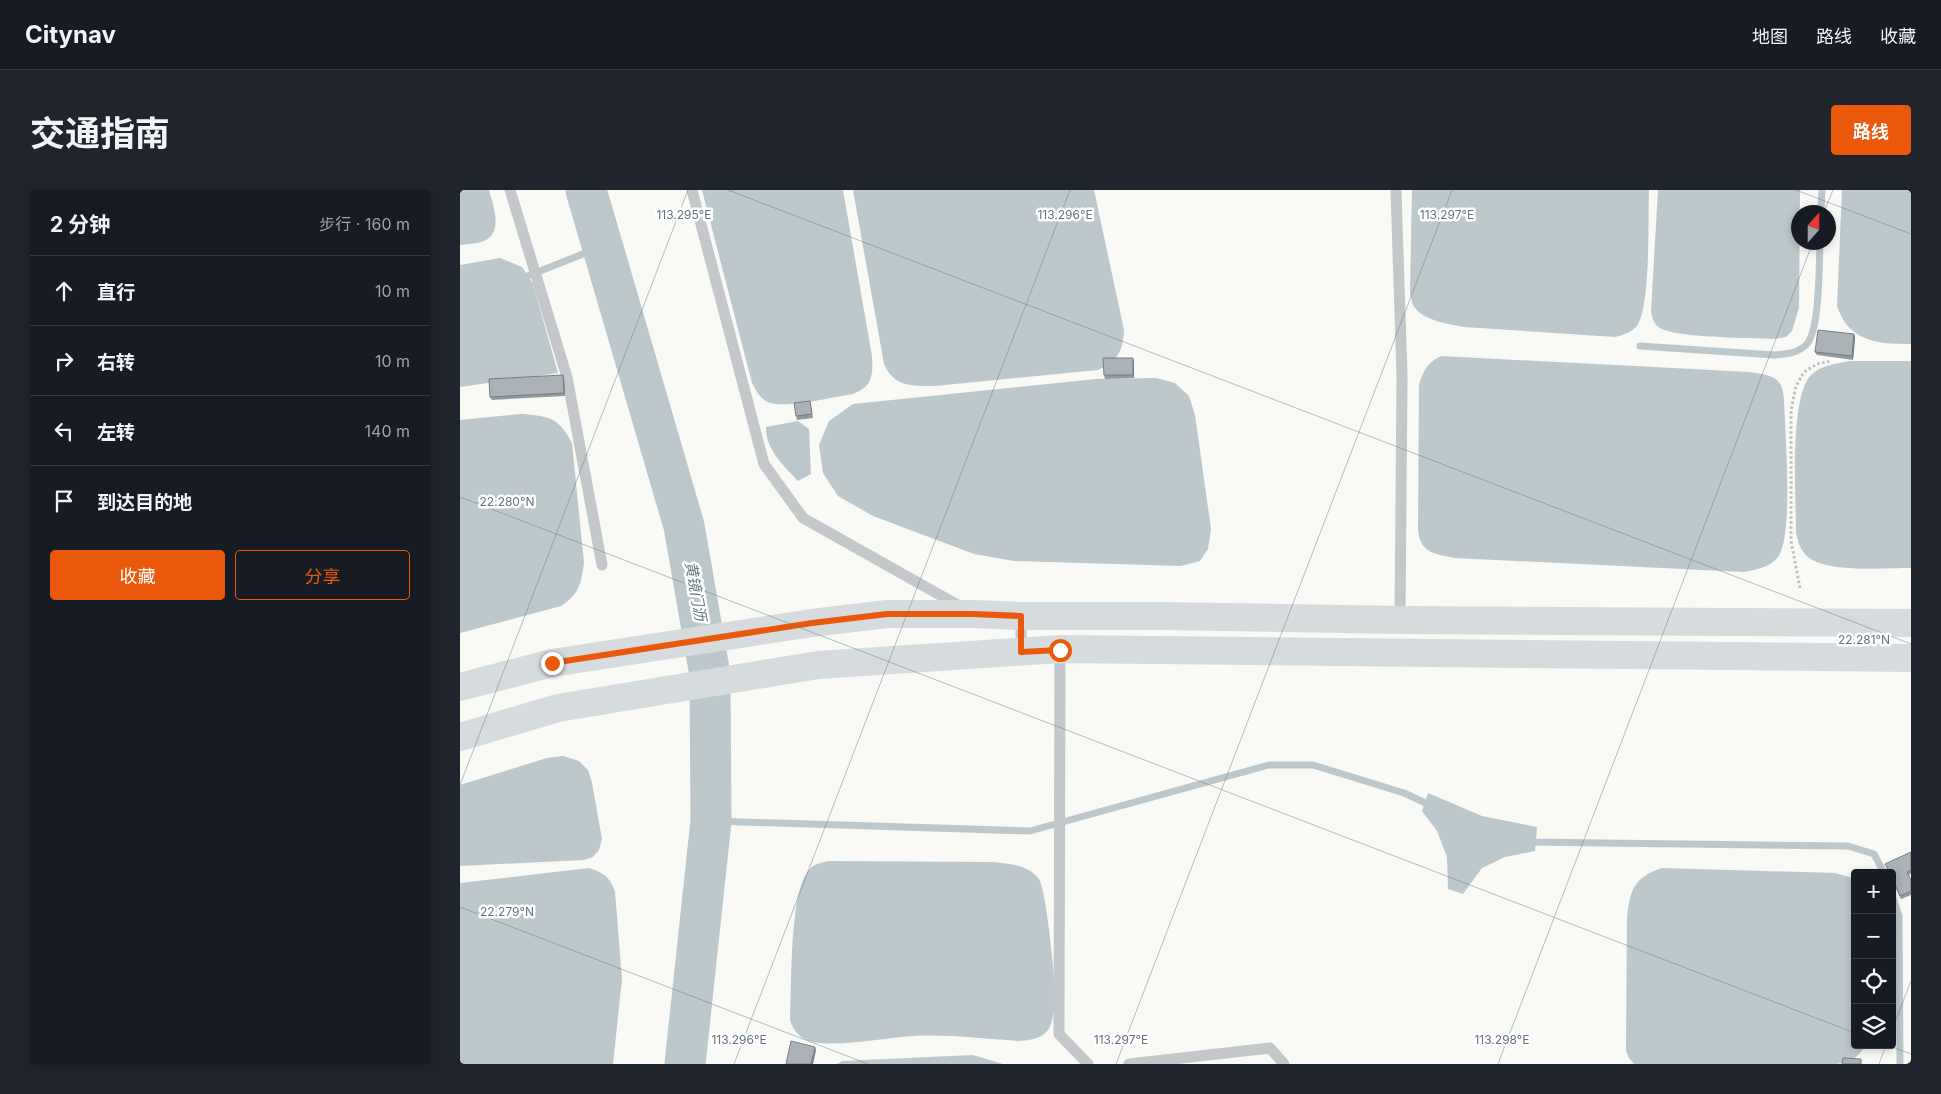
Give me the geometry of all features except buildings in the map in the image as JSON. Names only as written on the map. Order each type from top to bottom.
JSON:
[{"type":"main road","points":[[460,687],[552,663],[812,623],[887,614],[1911,623]]},
{"type":"main road","points":[[460,737],[558,708],[818,665],[1021,652],[1060,650],[1911,658]]},
{"type":"lane","points":[[510,190],[567,377],[602,565]]},
{"type":"lane","points":[[692,190],[764,464],[803,518],[973,614]]},
{"type":"lane","points":[[1396,190],[1402,376],[1400,620]]},
{"type":"lane","points":[[1021,616],[1021,652]]},
{"type":"lane","points":[[1060,650],[1059,1034],[1088,1064]]},
{"type":"lane","points":[[1129,1064],[1270,1048],[1284,1064]]},
{"type":"path","points":[[1800,588],[1791,541],[1791,410],[1796,386],[1804,372],[1817,364],[1830,361]]},
{"type":"shaded area","points":[[460,190],[489,190],[496,218],[494,232],[484,241],[460,245]]},
{"type":"shaded area","points":[[702,190],[843,190],[872,356],[872,374],[865,387],[853,394],[811,402],[788,404],[770,403],[759,395],[752,383]]},
{"type":"shaded area","points":[[853,190],[1094,190],[1124,330],[1121,350],[1118,355],[1105,367],[1098,370],[935,386],[911,385],[898,381],[888,372],[884,364]]},
{"type":"shaded area","points":[[1412,190],[1649,190],[1646,283],[1641,318],[1636,327],[1624,335],[1615,337],[1464,327],[1436,321],[1423,315],[1413,305],[1410,293]]},
{"type":"shaded area","points":[[1658,190],[1800,190],[1800,205],[1791,205],[1791,250],[1799,250],[1799,308],[1792,331],[1786,337],[1774,339],[1732,338],[1681,334],[1656,325],[1651,311]]},
{"type":"shaded area","points":[[1842,190],[1911,190],[1911,344],[1887,343],[1866,338],[1857,334],[1842,318],[1837,306]]},
{"type":"shaded area","points":[[500,258],[522,267],[533,284],[558,373],[460,387],[460,265]]},
{"type":"shaded area","points":[[1441,356],[1750,372],[1774,378],[1778,381],[1783,392],[1787,458],[1786,527],[1783,545],[1778,557],[1767,566],[1744,572],[1455,558],[1430,551],[1422,544],[1418,530],[1419,385],[1426,368]]},
{"type":"shaded area","points":[[1850,361],[1911,361],[1911,568],[1842,568],[1828,565],[1808,557],[1801,549],[1798,540],[1796,533],[1795,450],[1799,404],[1804,387],[1811,375],[1829,365]]},
{"type":"shaded area","points":[[1156,378],[1175,383],[1189,396],[1195,415],[1211,529],[1208,549],[1200,561],[1181,566],[1014,561],[974,554],[873,516],[838,496],[823,473],[819,445],[829,421],[853,404],[1096,379]]},
{"type":"shaded area","points":[[521,414],[546,417],[552,420],[562,428],[572,443],[584,563],[582,577],[575,593],[561,606],[460,633],[460,420]]},
{"type":"shaded area","points":[[798,421],[809,429],[811,474],[798,481],[776,457],[769,443],[766,427]]},
{"type":"shaded area","points":[[563,756],[579,761],[588,770],[592,783],[602,839],[599,850],[593,857],[584,860],[460,866],[460,785],[547,758]]},
{"type":"shaded area","points":[[1428,793],[1482,816],[1537,827],[1535,851],[1505,857],[1482,868],[1463,894],[1448,889],[1447,857],[1437,831],[1422,811]]},
{"type":"shaded area","points":[[828,861],[994,862],[1019,866],[1035,874],[1042,886],[1045,900],[1054,980],[1055,1004],[1052,1021],[1048,1030],[1039,1037],[1020,1041],[926,1036],[849,1043],[824,1043],[809,1041],[801,1037],[793,1028],[790,1020],[794,920],[797,900],[808,871],[814,865]]},
{"type":"shaded area","points":[[589,868],[606,876],[615,892],[622,979],[613,1064],[460,1064],[460,883]]},
{"type":"shaded area","points":[[1662,868],[1835,873],[1851,877],[1851,1049],[1863,1049],[1860,1053],[1850,1060],[1837,1064],[1634,1064],[1626,1051],[1627,917],[1630,899],[1635,886],[1639,880]]},
{"type":"shaded area","points":[[973,1055],[1003,1064],[837,1064],[842,1061]]},
{"type":"waterway","name":"黄镜门沥","points":[[586,190],[684,526],[710,675],[711,821],[685,1064]]},
{"type":"waterway","points":[[1821,205],[1822,190]]},
{"type":"waterway","points":[[520,279],[603,246]]},
{"type":"waterway","points":[[1640,346],[1774,355],[1791,353],[1798,350],[1806,345],[1811,338],[1814,327],[1818,297],[1820,250]]},
{"type":"waterway","points":[[711,821],[1030,831],[1269,765],[1313,765],[1404,793],[1432,806]]},
{"type":"waterway","points":[[1527,842],[1848,846],[1874,854],[1882,869]]},
{"type":"waterway","points":[[1896,907],[1899,916],[1900,1064]]},
{"type":"route","points":[[552,663],[812,623],[887,614],[1021,616],[1021,652],[1060,650]]}]
